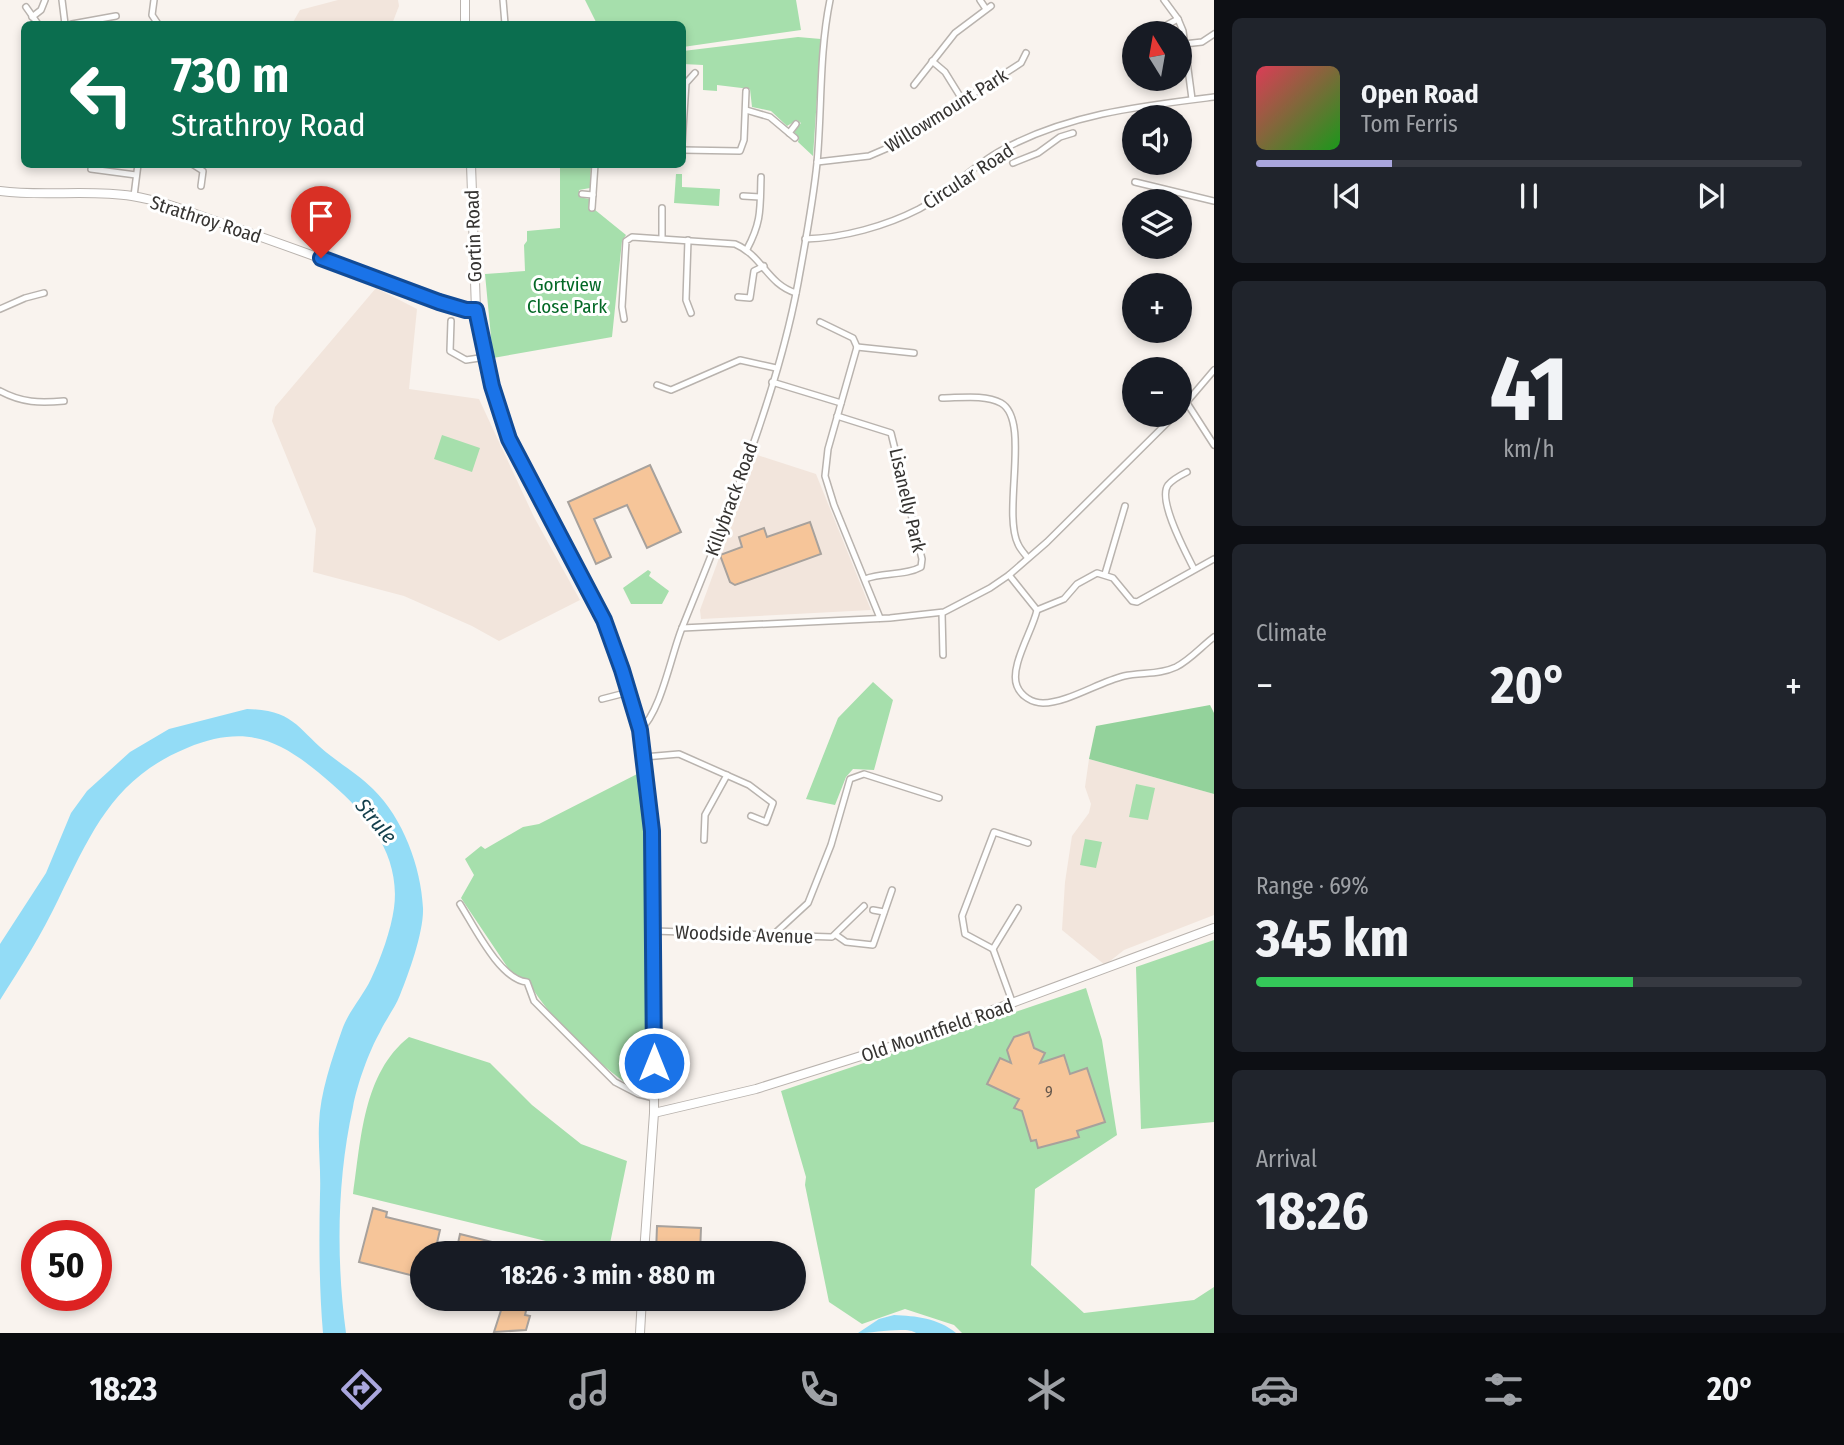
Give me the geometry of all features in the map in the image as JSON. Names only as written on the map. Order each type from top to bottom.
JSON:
[{"type":"main road","points":[[465,0],[465,21]]},
{"type":"main road","name":"Gortin Road","points":[[471,168],[476,310],[509,439],[593,596],[629,692],[640,730],[652,831],[654,931],[654,1113],[645,1241]]},
{"type":"main road","name":"Strathroy Road","points":[[0,191],[45,195],[134,196],[259,235],[439,302],[466,310],[476,310]]},
{"type":"main road","name":"Old Mountfield Road","points":[[654,1113],[755,1090],[912,1040],[1214,928]]},
{"type":"main road","points":[[640,1333],[641,1311]]},
{"type":"street","points":[[32,17],[41,10],[45,0]]},
{"type":"street","points":[[62,0],[65,21]]},
{"type":"street","points":[[153,0],[152,15],[156,21]]},
{"type":"street","points":[[465,0],[473,0]]},
{"type":"street","points":[[503,0],[505,21]]},
{"type":"street","name":"Killybrack Road","points":[[640,730],[646,725],[654,708],[744,468],[772,382],[796,293],[817,162],[823,35],[830,0]]},
{"type":"street","points":[[914,85],[955,33],[989,8],[981,0]]},
{"type":"street","points":[[1164,0],[1178,19],[1174,21]]},
{"type":"street","points":[[26,7],[35,21]]},
{"type":"street","points":[[88,21],[116,16]]},
{"type":"street","points":[[1192,43],[1202,42],[1214,34]]},
{"type":"street","name":"Willowmount Park","points":[[817,162],[869,156],[890,147],[1021,63],[1026,53]]},
{"type":"street","points":[[932,61],[945,72],[963,101]]},
{"type":"street","points":[[686,83],[695,74]]},
{"type":"street","points":[[686,150],[740,151],[744,140],[746,91]]},
{"type":"street","points":[[1191,91],[1192,99]]},
{"type":"street","name":"Circular Road","points":[[805,239],[869,228],[919,209],[1000,150],[1040,133],[1136,106],[1214,97]]},
{"type":"street","points":[[746,110],[770,117],[795,138]]},
{"type":"street","points":[[789,133],[796,124]]},
{"type":"street","points":[[1040,133],[1048,147]]},
{"type":"street","points":[[1013,163],[1048,147],[1060,137],[1073,133]]},
{"type":"street","points":[[134,196],[137,168]]},
{"type":"street","points":[[198,168],[203,171],[201,186]]},
{"type":"street","points":[[592,208],[595,168]]},
{"type":"street","points":[[91,169],[136,175]]},
{"type":"street","points":[[1143,184],[1146,175]]},
{"type":"street","points":[[747,249],[757,234],[761,177]]},
{"type":"street","points":[[1135,182],[1214,201]]},
{"type":"street","points":[[582,194],[593,195]]},
{"type":"street","points":[[743,196],[761,197]]},
{"type":"street","points":[[662,208],[662,239]]},
{"type":"street","points":[[624,318],[622,307],[626,241],[632,237],[721,241],[747,249],[764,266],[772,280],[784,289],[796,293]]},
{"type":"street","points":[[688,240],[686,300],[691,313]]},
{"type":"street","points":[[738,297],[750,298],[754,271],[764,266]]},
{"type":"street","points":[[0,309],[44,293]]},
{"type":"street","points":[[451,321],[450,351],[466,360],[486,357]]},
{"type":"street","points":[[820,322],[853,338],[857,347],[828,449],[825,476],[880,618]]},
{"type":"street","points":[[857,347],[914,353]]},
{"type":"street","points":[[657,385],[671,390],[740,360],[776,368]]},
{"type":"street","points":[[1192,396],[1214,370]]},
{"type":"street","points":[[772,382],[841,403]]},
{"type":"street","points":[[0,391],[15,400],[35,403],[64,401]]},
{"type":"street","points":[[942,398],[989,398],[1003,403],[1012,414],[1015,433],[1013,522],[1017,543],[1027,557]]},
{"type":"street","points":[[1192,412],[1214,444]]},
{"type":"street","name":"Lisanelly Park","points":[[837,416],[891,433],[922,559],[921,567],[914,571],[865,579]]},
{"type":"street","points":[[682,628],[880,618],[942,612],[990,589],[1009,575],[1163,427]]},
{"type":"street","points":[[1187,472],[1168,485],[1165,494],[1177,536],[1194,569]]},
{"type":"street","points":[[1105,574],[1125,506]]},
{"type":"street","points":[[1214,559],[1136,602],[1113,578],[1105,574],[1088,577],[1064,599],[1037,610],[1018,664],[1016,682],[1024,696],[1032,701],[1042,703],[1057,700],[1127,675],[1151,674],[1178,666],[1214,637]]},
{"type":"street","points":[[1009,575],[1037,610]]},
{"type":"street","points":[[942,612],[943,655]]},
{"type":"street","points":[[602,699],[629,692]]},
{"type":"street","points":[[644,757],[679,754],[749,785],[773,803],[766,822],[751,817]]},
{"type":"street","points":[[772,936],[808,903],[831,845],[850,779],[864,774],[939,798]]},
{"type":"street","points":[[704,840],[705,815],[727,775]]},
{"type":"street","points":[[1013,1004],[993,949],[965,933],[962,916],[994,832],[1028,842]]},
{"type":"street","points":[[836,934],[846,942],[873,946],[892,890]]},
{"type":"street","points":[[460,904],[498,963],[513,980],[527,982],[534,1001],[615,1082],[638,1094],[654,1098]]},
{"type":"street","name":"Woodside Avenue","points":[[654,931],[832,937],[864,906]]},
{"type":"street","points":[[993,949],[1018,908]]},
{"type":"street","points":[[873,910],[884,912]]},
{"type":"shaded area","points":[[338,0],[398,0],[399,6],[393,21],[294,21],[300,10]]},
{"type":"shaded area","points":[[376,288],[417,309],[409,389],[479,399],[534,517],[580,600],[499,641],[404,596],[313,572],[316,529],[272,421],[275,407]]},
{"type":"shaded area","points":[[757,455],[816,474],[871,610],[701,619],[700,610]]},
{"type":"shaded area","points":[[1089,759],[1214,794],[1214,915],[1124,950],[1105,965],[1062,930],[1072,836],[1089,813],[1091,804],[1085,787]]},
{"type":"green space","points":[[585,0],[796,0],[801,30],[686,47],[686,21],[596,21]]},
{"type":"green space","points":[[798,37],[821,39],[813,156],[798,142],[799,138],[794,132],[801,123],[797,120],[787,126],[771,111],[752,107],[750,89],[717,85],[717,91],[703,90],[703,65],[686,64],[686,51]]},
{"type":"green space","name":"Gortview Close Park","points":[[560,168],[591,168],[590,188],[579,190],[579,197],[589,199],[589,205],[626,235],[622,241],[612,337],[493,358],[485,274],[525,271],[524,245],[527,231],[560,228]]},
{"type":"green space","points":[[676,174],[682,174],[682,187],[720,189],[719,206],[674,203]]},
{"type":"green space","points":[[442,435],[480,448],[472,472],[434,459]]},
{"type":"green space","points":[[648,570],[651,572],[649,576],[669,591],[662,604],[631,604],[623,588]]},
{"type":"green space","points":[[873,682],[893,700],[874,770],[853,769],[846,777],[835,805],[806,799],[838,718]]},
{"type":"green space","points":[[1210,705],[1214,713],[1214,794],[1089,759],[1096,726]]},
{"type":"green space","points":[[645,770],[655,972],[644,1088],[636,1090],[608,1069],[561,1025],[528,980],[514,977],[461,898],[474,875],[465,859],[481,846],[485,849],[523,827],[539,824]]},
{"type":"green space","points":[[1136,784],[1155,788],[1148,820],[1129,817]]},
{"type":"green space","points":[[1085,839],[1102,842],[1096,868],[1080,865]]},
{"type":"green space","points":[[1214,940],[1214,1122],[1141,1129],[1136,967]]},
{"type":"green space","points":[[1086,988],[1102,1040],[1117,1135],[1035,1189],[1031,1265],[1084,1313],[1194,1300],[1214,1287],[1214,1333],[962,1333],[954,1325],[905,1309],[862,1324],[829,1302],[805,1185],[806,1177],[781,1091]]},
{"type":"green space","points":[[409,1037],[490,1063],[532,1105],[581,1144],[627,1161],[610,1241],[546,1241],[353,1194],[362,1130],[373,1088],[394,1052]]},
{"type":"water","name":"Strule","points":[[247,709],[263,710],[286,717],[373,789],[384,801],[401,829],[414,860],[422,892],[423,917],[408,975],[364,1068],[348,1134],[340,1219],[346,1333],[323,1333],[320,1112],[327,1076],[342,1030],[371,979],[385,944],[393,917],[395,889],[387,854],[379,838],[345,796],[298,757],[265,740],[229,737],[209,740],[162,760],[123,791],[108,809],[0,1000],[0,944],[46,873],[71,813],[87,791],[130,752],[169,729]]},
{"type":"water","points":[[894,1315],[934,1321],[956,1333],[898,1330],[858,1333],[879,1319]]},
{"type":"building","points":[[650,465],[681,532],[647,548],[627,505],[594,519],[611,557],[596,564],[568,502]]},
{"type":"building","points":[[810,522],[821,554],[735,585],[730,582],[720,555],[742,547],[739,537],[764,528],[767,537]]},
{"type":"building","points":[[1029,1032],[1034,1048],[1045,1053],[1040,1063],[1064,1055],[1070,1074],[1087,1068],[1105,1122],[1077,1131],[1079,1137],[1038,1148],[1036,1140],[1031,1141],[1022,1111],[1014,1108],[1019,1099],[987,1084],[1000,1058],[1011,1063],[1007,1050],[1014,1037]]},
{"type":"building","points":[[373,1208],[387,1212],[386,1217],[440,1230],[437,1241],[410,1241],[410,1275],[359,1262]]},
{"type":"building","points":[[657,1226],[701,1228],[700,1241],[656,1241]]},
{"type":"building","points":[[460,1234],[488,1241],[458,1241]]},
{"type":"building","points":[[501,1311],[526,1311],[525,1315],[530,1316],[526,1330],[494,1332]]},
{"type":"route","points":[[321,258],[455,308],[476,310],[492,386],[509,439],[604,620],[640,730],[652,831],[654,1063]]}]
